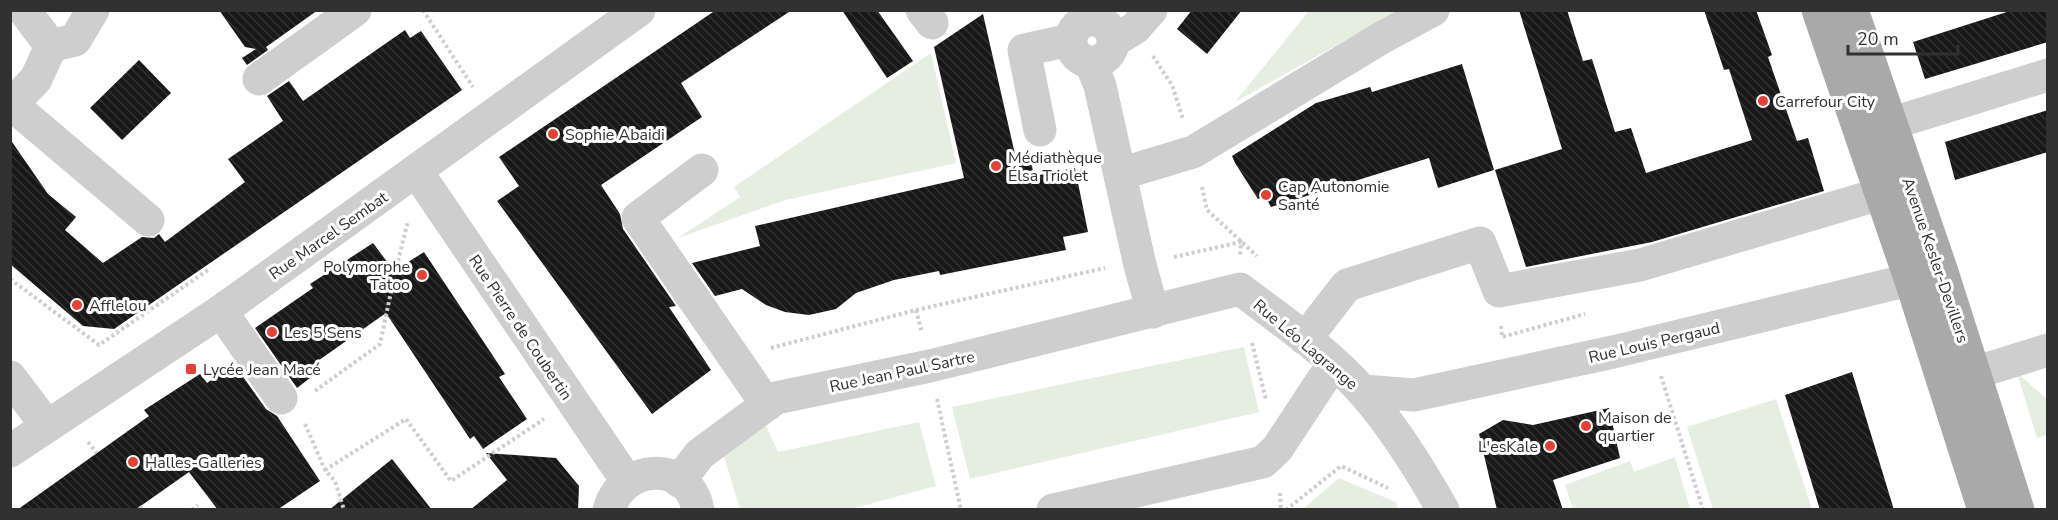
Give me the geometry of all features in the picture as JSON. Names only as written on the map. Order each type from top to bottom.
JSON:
[{"type":"main road","name":"Avenue Kesler-Devillers","points":[[1818,10],[1911,281],[1984,510]]},
{"type":"main road","name":"Avenue Kesler-Devillers","points":[[1852,10],[1942,272],[2018,510]]},
{"type":"street","points":[[24,10],[51,46]]},
{"type":"street","points":[[51,46],[75,40],[93,10]]},
{"type":"street","points":[[259,79],[355,10]]},
{"type":"street","name":"Rue Marcel Sembat","points":[[10,451],[221,311],[639,10]]},
{"type":"street","points":[[1040,130],[1024,50],[1135,28],[1151,10]]},
{"type":"street","points":[[1120,174],[1193,152],[1383,37],[1433,10]]},
{"type":"street","points":[[1086,36],[1101,86],[1140,265],[1153,312]]},
{"type":"street","points":[[51,46],[36,79],[11,104],[148,219]]},
{"type":"street","points":[[1890,124],[2048,75]]},
{"type":"street","points":[[702,170],[638,219],[767,405]]},
{"type":"street","name":"Rue Pierre de Coubertin","points":[[417,172],[627,481]]},
{"type":"street","points":[[1305,339],[1347,285],[1480,243],[1499,291],[1640,265],[1880,194]]},
{"type":"street","name":"Rue Louis Pergaud","points":[[1363,391],[1414,395],[1613,352],[1942,272]]},
{"type":"street","name":"Rue Léo Lagrange","points":[[1153,312],[1240,289],[1305,339],[1363,391],[1422,473],[1443,510]]},
{"type":"street","points":[[221,311],[295,397]]},
{"type":"street","name":"Rue Jean Paul Sartre","points":[[679,481],[700,454],[776,398],[930,366],[1153,312]]},
{"type":"street","points":[[1974,373],[2048,350]]},
{"type":"street","points":[[1053,510],[1263,462],[1277,448],[1333,364]]},
{"type":"street","points":[[10,377],[47,426]]},
{"type":"street","points":[[609,510],[616,493],[627,481],[649,472],[664,474],[679,481],[688,488],[696,501],[698,510]]},
{"type":"path","points":[[423,10],[477,94],[500,110]]},
{"type":"path","points":[[767,405],[769,349],[916,310],[1097,268],[1140,265],[1241,242]]},
{"type":"path","points":[[10,279],[99,345],[208,270],[205,266]]},
{"type":"path","points":[[1240,289],[1277,448],[1281,510]]},
{"type":"path","points":[[295,397],[380,344],[391,292]]},
{"type":"path","points":[[916,310],[961,510]]},
{"type":"path","points":[[326,470],[406,419],[451,481],[529,429]]},
{"type":"path","points":[[303,422],[309,429],[326,470],[335,481],[344,510]]},
{"type":"path","points":[[1286,510],[1341,466],[1394,491]]},
{"type":"path","points":[[192,510],[198,505]]},
{"type":"shaded area","points":[[1309,11],[1398,11],[1235,102]]},
{"type":"shaded area","points":[[931,53],[956,163],[785,200],[678,238],[740,197],[734,187]]},
{"type":"shaded area","points":[[1244,347],[1259,412],[970,479],[952,407]]},
{"type":"shaded area","points":[[2017,373],[2047,399],[2047,435],[2037,438]]},
{"type":"shaded area","points":[[1776,399],[1812,509],[1713,509],[1687,427]]},
{"type":"shaded area","points":[[764,421],[778,452],[919,422],[936,486],[851,509],[740,509],[723,453]]},
{"type":"shaded area","points":[[1675,457],[1690,509],[1573,509],[1565,485],[1630,461],[1634,472]]},
{"type":"shaded area","points":[[1339,478],[1396,502],[1398,509],[1303,509]]},
{"type":"building","points":[[219,10],[318,10],[266,47],[268,50],[247,65],[242,58],[256,49],[245,47]]},
{"type":"building","points":[[716,10],[792,10],[681,83],[702,117],[601,185],[620,214],[623,229],[676,306],[669,307],[711,370],[652,414],[497,201],[519,186],[499,157]]},
{"type":"building","points":[[842,10],[877,10],[913,61],[887,78]]},
{"type":"building","points":[[1192,10],[1242,10],[1207,54],[1177,29]]},
{"type":"building","points":[[1519,10],[1567,10],[1583,61],[1592,59],[1615,132],[1631,128],[1646,173],[1752,140],[1729,69],[1724,70],[1704,10],[1756,10],[1772,55],[1768,57],[1797,141],[1808,138],[1824,191],[1652,242],[1526,267],[1495,170],[1562,149]]},
{"type":"building","points":[[2013,10],[2048,10],[2048,42],[1925,79],[1913,42]]},
{"type":"building","name":"Médiathèque Élsa Triolet","points":[[983,14],[1017,163],[1031,161],[1034,176],[1075,168],[1088,232],[1063,237],[1066,250],[940,275],[939,271],[894,280],[856,293],[836,309],[809,315],[785,312],[766,305],[742,289],[715,296],[692,263],[760,246],[755,226],[964,178],[934,47]]},
{"type":"building","points":[[405,30],[410,38],[421,31],[462,90],[114,329],[83,326],[10,264],[10,139],[48,194],[76,217],[65,230],[103,263],[142,237],[154,238],[159,234],[165,242],[245,182],[228,159],[283,121],[267,96],[289,81],[303,101]]},
{"type":"building","points":[[139,60],[171,93],[122,140],[90,108]]},
{"type":"building","points":[[1462,64],[1494,170],[1438,188],[1429,158],[1271,207],[1265,196],[1258,199],[1232,156],[1316,103],[1370,87],[1372,92]]},
{"type":"building","points":[[2048,110],[2048,152],[1955,180],[1945,142]]},
{"type":"building","points":[[373,243],[394,271],[424,252],[505,374],[499,377],[527,419],[483,449],[474,436],[470,439],[386,313],[305,370],[310,378],[297,388],[255,328],[313,288],[310,284]]},
{"type":"building","points":[[234,364],[266,409],[277,416],[320,481],[277,510],[218,510],[189,472],[135,510],[17,510],[149,416],[144,410],[200,374],[207,383]]},
{"type":"building","points":[[1852,372],[1894,510],[1820,510],[1785,395]]},
{"type":"building","name":"L'esKale","points":[[1609,408],[1620,458],[1553,480],[1563,510],[1497,510],[1479,434],[1503,420],[1533,425]]},
{"type":"building","points":[[486,453],[556,458],[579,486],[578,510],[470,510],[507,480]]},
{"type":"building","points":[[392,459],[432,510],[329,510]]},
{"type":"place","name":"Carrefour City","points":[[1763,101]]},
{"type":"place","name":"Sophie Abaidi","points":[[553,134]]},
{"type":"place","name":"Médiathèque Élsa Triolet","points":[[996,166]]},
{"type":"place","name":"Cap Autonomie Santé","points":[[1266,195]]},
{"type":"place","name":"Polymorphe Tatoo","points":[[422,275]]},
{"type":"place","name":"Afflelou","points":[[77,305]]},
{"type":"place","name":"Les 5 Sens","points":[[272,332]]},
{"type":"place","name":"Lycée Jean Macé","points":[[191,369]]},
{"type":"place","name":"Maison de quartier","points":[[1586,426]]},
{"type":"place","name":"L'esKale","points":[[1550,446]]},
{"type":"place","name":"Halles-Galleries","points":[[133,462]]}]
